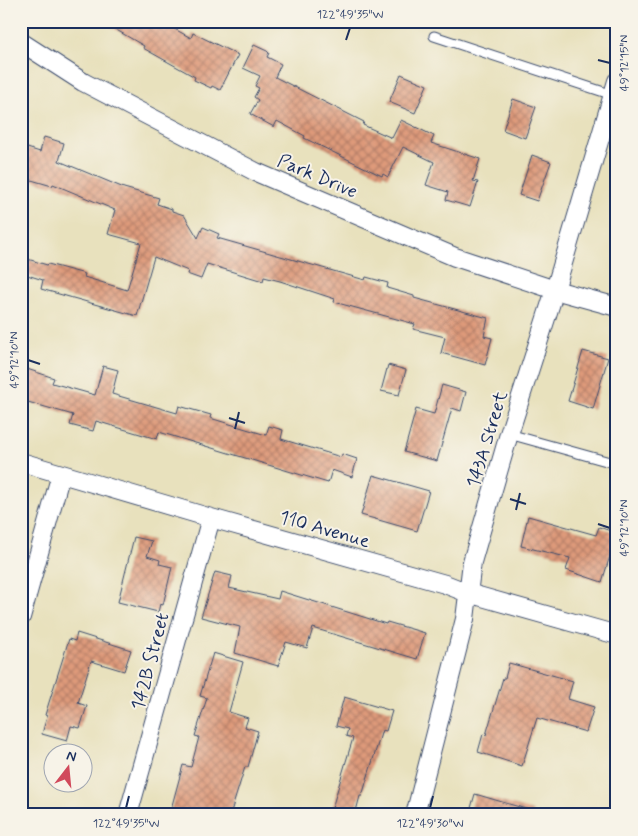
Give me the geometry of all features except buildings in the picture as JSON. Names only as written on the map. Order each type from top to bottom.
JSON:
[{"type":"street","name":"Park Drive","points":[[21,42],[83,82],[256,172],[455,257],[555,290],[617,307]]},
{"type":"street","name":"143A Street","points":[[415,815],[465,619],[472,562],[509,434],[615,91]]},
{"type":"street","name":"110 Avenue","points":[[21,462],[617,635]]},
{"type":"street","points":[[21,617],[61,474]]},
{"type":"street","name":"142B Street","points":[[128,815],[211,518]]},
{"type":"lane","points":[[434,36],[615,91]]},
{"type":"lane","points":[[509,434],[617,464]]}]
